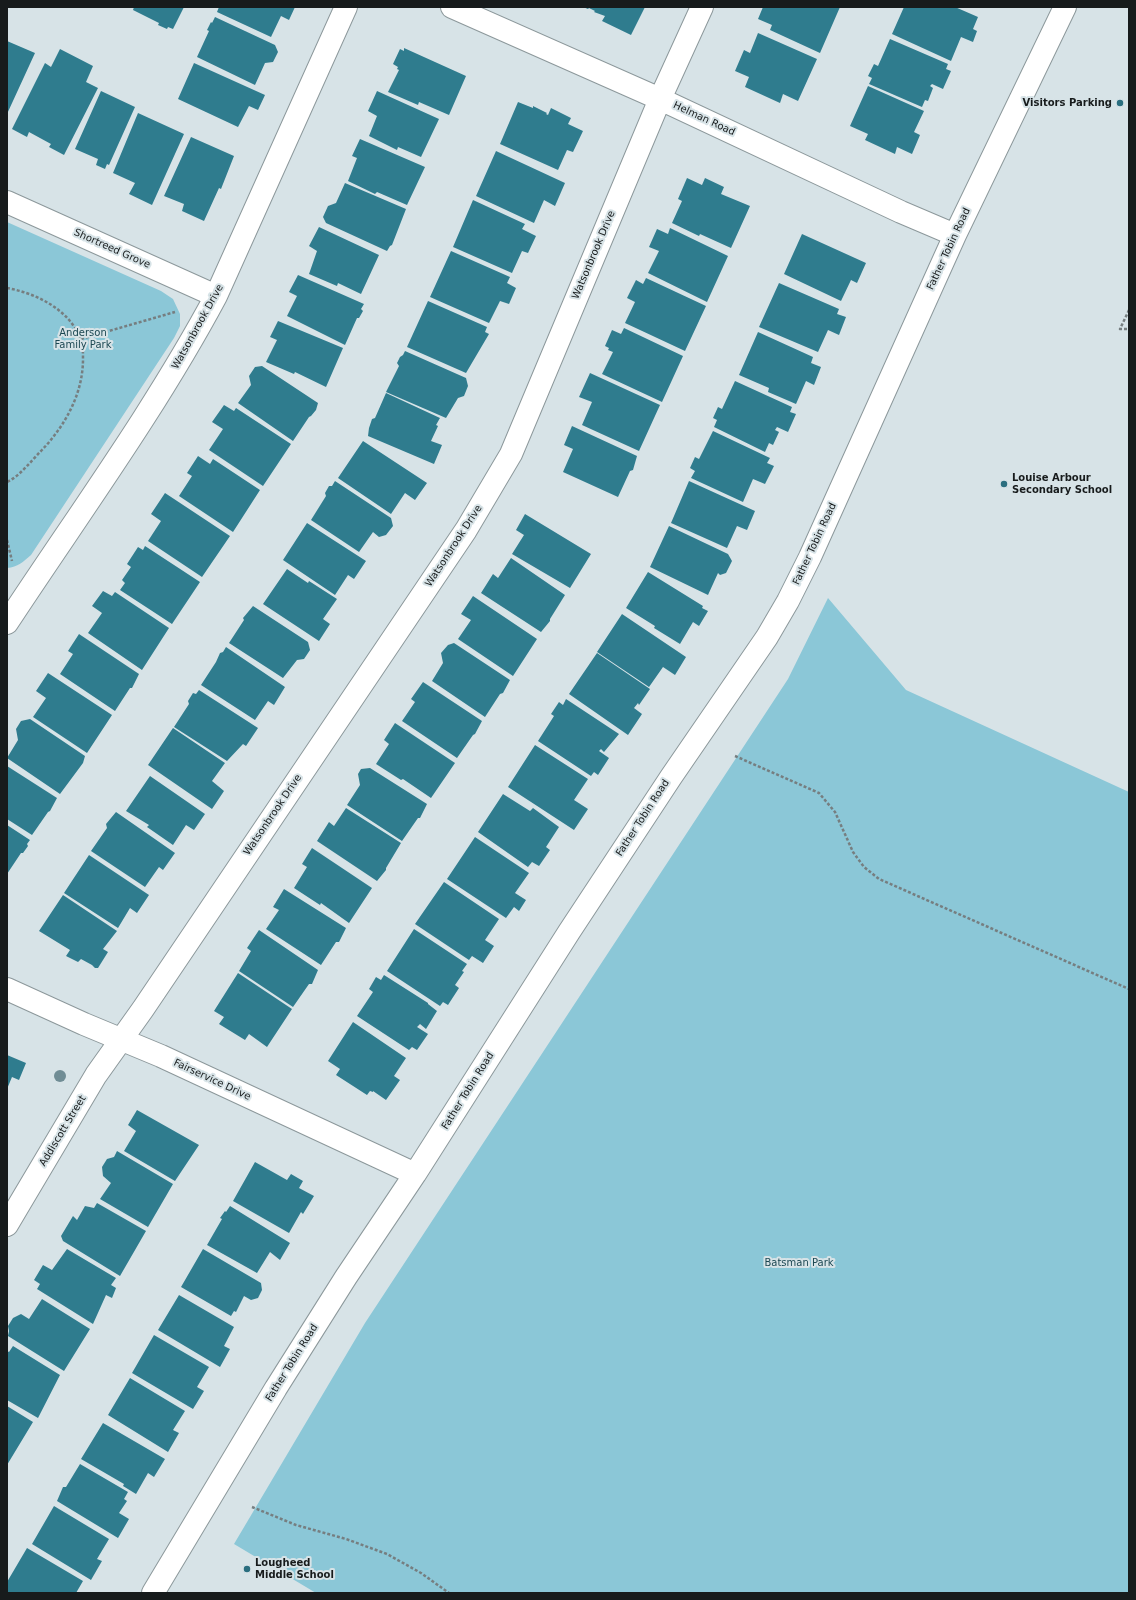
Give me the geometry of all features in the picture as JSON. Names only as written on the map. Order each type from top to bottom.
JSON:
[{"type":"street","name":"Watsonbrook Drive","points":[[7,623],[15,596],[178,365],[216,296],[346,7]]},
{"type":"street","name":"Helman Road","points":[[452,7],[660,99],[901,212],[955,235]]},
{"type":"street","name":"Watsonbrook Drive","points":[[121,1039],[466,530],[511,454],[660,99],[702,7]]},
{"type":"street","name":"Father Tobin Road","points":[[153,1593],[276,1388],[346,1277],[415,1174],[569,932],[671,777],[743,673],[788,601],[810,557],[955,235],[1065,7]]},
{"type":"street","name":"Shortreed Grove","points":[[7,202],[216,296]]},
{"type":"street","name":"Fairservice Drive","points":[[7,989],[84,1024],[162,1056],[415,1174]]},
{"type":"street","name":"Addiscott Street","points":[[7,1225],[96,1075],[121,1039]]},
{"type":"path","points":[[7,288],[38,297],[60,311],[75,327],[81,338],[83,352],[83,371],[78,392],[66,418],[51,440],[31,461],[7,482]]},
{"type":"path","points":[[1129,310],[1120,330],[1129,329]]},
{"type":"path","points":[[81,338],[175,312]]},
{"type":"path","points":[[7,540],[12,561]]},
{"type":"path","points":[[735,756],[819,793],[835,812],[853,852],[864,868],[879,879],[1129,989]]},
{"type":"path","points":[[252,1507],[296,1525],[346,1539],[388,1554],[421,1573],[449,1593]]},
{"type":"green space","name":"Anderson Family Park","points":[[7,222],[161,291],[173,299],[180,314],[180,326],[174,338],[31,555],[23,562],[7,568]]},
{"type":"green space","name":"Batsman Park","points":[[828,598],[906,690],[1129,792],[1129,1593],[316,1593],[234,1544],[365,1323],[788,679]]},
{"type":"building","points":[[134,7],[184,7],[173,29],[168,27],[167,29],[158,25],[159,23],[133,10]]},
{"type":"building","points":[[219,7],[295,7],[289,20],[281,16],[271,37],[217,12]]},
{"type":"building","points":[[583,7],[645,7],[631,35],[602,21],[605,16],[594,12],[595,11],[589,8]]},
{"type":"building","points":[[763,7],[840,7],[820,53],[770,30],[772,25],[758,19]]},
{"type":"building","points":[[904,7],[955,7],[978,17],[973,29],[977,31],[973,42],[961,37],[951,61],[892,34]]},
{"type":"building","points":[[215,17],[275,45],[278,52],[273,62],[265,63],[255,85],[197,57],[209,31],[207,30]]},
{"type":"building","points":[[758,33],[817,59],[798,101],[783,94],[780,103],[745,87],[749,77],[735,71],[744,50],[750,53]]},
{"type":"building","points":[[890,39],[948,64],[946,69],[951,71],[943,89],[932,84],[930,86],[933,88],[928,101],[925,100],[922,107],[869,84],[872,78],[868,76],[874,64],[878,66]]},
{"type":"building","points":[[7,41],[35,53],[7,114]]},
{"type":"building","points":[[404,48],[466,76],[449,115],[419,102],[418,105],[388,92],[399,70],[397,69],[398,67],[393,64],[400,49],[404,51]]},
{"type":"building","points":[[60,49],[93,66],[86,82],[98,88],[64,155],[49,147],[51,144],[29,132],[27,137],[12,129],[45,63],[51,67]]},
{"type":"building","points":[[194,63],[265,95],[258,110],[249,106],[238,127],[178,99]]},
{"type":"building","points":[[868,86],[924,111],[914,132],[920,135],[912,154],[897,147],[895,154],[865,140],[868,134],[850,126]]},
{"type":"building","points":[[101,91],[135,107],[109,165],[107,164],[105,169],[96,165],[98,159],[75,149]]},
{"type":"building","points":[[377,91],[439,119],[421,157],[398,147],[397,150],[369,136],[377,116],[368,111]]},
{"type":"building","points":[[518,102],[533,108],[533,106],[547,113],[546,114],[548,115],[551,108],[571,118],[568,124],[583,131],[573,152],[567,150],[558,170],[500,144]]},
{"type":"building","points":[[138,113],[184,134],[152,205],[129,194],[135,183],[113,173]]},
{"type":"building","points":[[191,137],[234,156],[221,189],[219,188],[204,221],[182,211],[184,204],[164,196]]},
{"type":"building","points":[[360,139],[425,167],[407,205],[377,192],[375,194],[348,181],[357,158],[352,156]]},
{"type":"building","points":[[496,151],[565,183],[555,206],[544,200],[534,223],[476,196]]},
{"type":"building","points":[[687,178],[702,185],[705,178],[724,187],[721,194],[750,206],[731,248],[700,234],[699,236],[672,223],[682,201],[678,199]]},
{"type":"building","points":[[345,183],[406,209],[392,245],[387,251],[326,223],[323,217],[328,206],[336,203]]},
{"type":"building","points":[[473,200],[525,224],[522,229],[536,236],[528,253],[522,251],[512,273],[453,247]]},
{"type":"building","points":[[319,227],[379,255],[361,294],[338,283],[337,286],[309,274],[317,251],[309,246]]},
{"type":"building","points":[[670,228],[728,256],[707,302],[648,273],[659,251],[649,247],[657,229],[668,234]]},
{"type":"building","points":[[802,234],[866,263],[857,283],[851,280],[841,301],[784,274]]},
{"type":"building","points":[[451,251],[510,277],[507,283],[516,288],[509,304],[500,301],[489,323],[430,297]]},
{"type":"building","points":[[298,275],[364,304],[361,309],[363,311],[359,318],[357,318],[345,345],[287,316],[297,296],[289,292]]},
{"type":"building","points":[[646,278],[706,306],[685,351],[625,323],[635,302],[627,298],[636,280],[643,284]]},
{"type":"building","points":[[779,283],[839,309],[837,314],[846,317],[839,335],[828,330],[818,352],[759,327]]},
{"type":"building","points":[[428,301],[487,327],[485,332],[489,334],[466,373],[407,347]]},
{"type":"building","points":[[278,321],[343,348],[326,387],[295,372],[294,374],[266,362],[277,340],[270,337]]},
{"type":"building","points":[[624,328],[683,356],[662,402],[602,374],[613,352],[608,350],[609,348],[605,346],[612,330],[621,334]]},
{"type":"building","points":[[758,332],[813,357],[811,363],[821,367],[814,385],[806,381],[796,404],[768,392],[769,388],[739,375]]},
{"type":"building","points":[[405,351],[466,378],[468,386],[464,396],[458,398],[446,418],[386,392],[399,366],[397,363]]},
{"type":"building","points":[[262,366],[318,403],[316,410],[309,417],[293,441],[238,403],[251,385],[249,376],[255,367]]},
{"type":"building","points":[[590,373],[660,405],[639,451],[582,425],[592,402],[579,397]]},
{"type":"building","points":[[735,381],[792,407],[790,412],[796,414],[788,432],[777,427],[775,430],[779,432],[773,445],[769,443],[765,452],[714,427],[717,420],[713,418],[718,407],[722,409]]},
{"type":"building","points":[[386,393],[440,418],[431,441],[442,445],[434,464],[368,436],[372,419],[375,418]]},
{"type":"building","points":[[224,405],[234,411],[236,408],[291,444],[263,486],[209,450],[223,429],[212,422]]},
{"type":"building","points":[[572,426],[637,456],[633,470],[630,471],[618,497],[563,472],[573,449],[564,445]]},
{"type":"building","points":[[713,431],[770,458],[767,463],[774,466],[765,484],[753,479],[743,502],[691,478],[695,471],[690,468],[695,457],[699,459]]},
{"type":"building","points":[[363,441],[427,483],[415,500],[405,493],[391,514],[338,478]]},
{"type":"building","points":[[198,456],[210,464],[213,459],[260,490],[233,532],[179,496],[192,476],[187,473]]},
{"type":"building","points":[[335,481],[391,518],[393,526],[386,535],[379,537],[373,532],[359,552],[311,520],[326,496],[325,493],[329,486],[332,486]]},
{"type":"building","points":[[689,481],[755,511],[747,530],[737,526],[727,548],[671,523]]},
{"type":"building","points":[[165,493],[230,536],[202,577],[148,541],[161,521],[151,514]]},
{"type":"building","points":[[525,514],[591,554],[570,588],[512,554],[524,535],[516,530]]},
{"type":"building","points":[[307,523],[366,561],[354,579],[348,575],[335,595],[283,560]]},
{"type":"building","points":[[669,526],[728,554],[732,561],[726,573],[720,575],[718,573],[708,595],[650,567]]},
{"type":"building","points":[[145,546],[200,582],[172,624],[120,590],[125,583],[122,580],[131,567],[127,564],[138,547],[143,550]]},
{"type":"building","points":[[511,558],[565,595],[550,621],[541,632],[481,593],[493,574],[498,578]]},
{"type":"building","points":[[287,569],[308,583],[309,581],[337,599],[323,619],[330,624],[319,641],[263,604]]},
{"type":"building","points":[[648,572],[703,606],[702,608],[708,611],[699,626],[693,622],[680,644],[626,608]]},
{"type":"building","points":[[103,591],[112,596],[115,592],[169,628],[142,670],[88,633],[102,613],[92,606]]},
{"type":"building","points":[[473,596],[537,639],[513,676],[458,639],[471,620],[461,614]]},
{"type":"building","points":[[253,606],[308,642],[310,650],[304,659],[297,660],[283,678],[229,643],[244,620],[243,618]]},
{"type":"building","points":[[622,614],[686,657],[675,675],[663,667],[649,687],[597,652]]},
{"type":"building","points":[[79,634],[139,674],[132,688],[130,688],[115,711],[60,674],[73,654],[68,651]]},
{"type":"building","points":[[454,643],[510,680],[503,693],[500,694],[485,717],[432,681],[443,663],[441,653],[448,645]]},
{"type":"building","points":[[226,647],[285,687],[274,705],[268,701],[255,720],[201,685],[220,653],[223,652]]},
{"type":"building","points":[[597,653],[650,689],[639,705],[638,703],[634,708],[642,714],[628,735],[569,694]]},
{"type":"building","points":[[48,673],[112,715],[87,753],[33,717],[46,698],[36,691]]},
{"type":"building","points":[[423,682],[482,721],[475,734],[457,758],[402,721],[415,702],[411,699]]},
{"type":"building","points":[[199,690],[258,728],[246,746],[243,744],[227,761],[174,727],[189,704],[188,701],[193,693],[196,694]]},
{"type":"building","points":[[566,699],[619,734],[604,752],[601,749],[599,751],[609,758],[598,775],[594,772],[591,776],[538,741],[554,716],[551,714],[559,702],[563,705]]},
{"type":"building","points":[[30,719],[85,756],[83,763],[60,794],[7,758],[18,740],[16,729],[21,721]]},
{"type":"building","points":[[395,723],[455,763],[431,798],[403,779],[401,780],[376,764],[389,744],[384,740]]},
{"type":"building","points":[[173,728],[225,763],[212,781],[224,791],[212,809],[148,765]]},
{"type":"building","points":[[535,745],[588,779],[574,800],[588,809],[574,830],[508,787]]},
{"type":"building","points":[[7,766],[57,798],[50,811],[32,835],[7,819]]},
{"type":"building","points":[[370,768],[427,804],[420,818],[418,818],[402,841],[347,805],[360,785],[358,774],[361,769]]},
{"type":"building","points":[[150,776],[205,814],[194,830],[186,825],[173,845],[147,827],[149,825],[126,811]]},
{"type":"building","points":[[503,794],[530,811],[533,808],[559,827],[546,847],[550,850],[539,866],[532,862],[528,867],[478,832]]},
{"type":"building","points":[[346,808],[401,843],[386,870],[377,881],[317,841],[329,822],[334,826]]},
{"type":"building","points":[[116,812],[175,853],[163,870],[159,867],[145,887],[91,851],[107,828],[106,824]]},
{"type":"building","points":[[7,825],[30,840],[27,844],[28,846],[23,853],[21,853],[7,874]]},
{"type":"building","points":[[475,837],[529,873],[515,893],[526,900],[519,911],[514,907],[506,918],[447,879]]},
{"type":"building","points":[[312,848],[372,888],[349,923],[321,903],[320,905],[294,888],[307,867],[302,864]]},
{"type":"building","points":[[89,855],[149,895],[137,913],[130,908],[118,928],[64,893]]},
{"type":"building","points":[[444,882],[499,919],[485,940],[494,946],[483,963],[472,956],[469,960],[415,924]]},
{"type":"building","points":[[284,889],[346,928],[339,942],[336,942],[321,965],[266,929],[279,910],[273,907]]},
{"type":"building","points":[[63,895],[117,931],[103,949],[108,952],[98,968],[95,968],[81,959],[78,962],[66,956],[70,950],[39,931]]},
{"type":"building","points":[[414,929],[467,964],[462,971],[464,972],[455,985],[459,988],[448,1005],[443,1002],[440,1006],[387,971]]},
{"type":"building","points":[[259,930],[318,970],[312,984],[309,984],[293,1007],[239,971],[251,951],[247,948]]},
{"type":"building","points":[[238,973],[292,1009],[267,1047],[249,1034],[245,1040],[219,1024],[224,1017],[214,1011]]},
{"type":"building","points":[[384,975],[428,1003],[437,1011],[426,1029],[420,1024],[417,1027],[428,1034],[417,1050],[412,1047],[409,1050],[357,1016],[373,992],[369,989],[376,977],[381,980]]},
{"type":"building","points":[[353,1022],[406,1058],[394,1076],[400,1080],[386,1100],[373,1091],[370,1091],[367,1095],[336,1075],[340,1069],[328,1061]]},
{"type":"building","points":[[7,1055],[26,1063],[19,1080],[12,1077],[7,1089]]},
{"type":"building","points":[[137,1110],[199,1145],[175,1181],[124,1151],[136,1131],[128,1125]]},
{"type":"building","points":[[117,1151],[173,1184],[148,1227],[100,1199],[111,1183],[103,1176],[102,1167],[107,1159],[114,1157]]},
{"type":"building","points":[[255,1162],[287,1180],[291,1174],[303,1181],[299,1188],[314,1196],[303,1214],[301,1212],[289,1233],[233,1201]]},
{"type":"building","points":[[97,1203],[146,1231],[120,1276],[63,1241],[61,1236],[73,1216],[77,1220],[85,1206],[94,1208]]},
{"type":"building","points":[[230,1206],[290,1243],[280,1260],[270,1252],[257,1273],[207,1245],[222,1219],[220,1218]]},
{"type":"building","points":[[67,1249],[116,1278],[111,1285],[116,1288],[112,1298],[106,1295],[93,1324],[37,1289],[40,1284],[34,1280],[43,1265],[52,1270]]},
{"type":"building","points":[[203,1249],[261,1283],[262,1290],[258,1298],[251,1300],[244,1296],[236,1312],[234,1311],[231,1316],[181,1287]]},
{"type":"building","points":[[179,1295],[234,1327],[224,1346],[230,1349],[220,1367],[158,1330]]},
{"type":"building","points":[[42,1299],[90,1329],[64,1371],[8,1336],[8,1326],[13,1318],[21,1314],[29,1319]]},
{"type":"building","points":[[154,1335],[209,1367],[197,1387],[204,1391],[193,1409],[132,1373]]},
{"type":"building","points":[[13,1346],[60,1375],[38,1418],[7,1400],[7,1351],[9,1352]]},
{"type":"building","points":[[130,1378],[185,1411],[173,1430],[179,1433],[168,1452],[108,1415]]},
{"type":"building","points":[[7,1406],[33,1422],[7,1465]]},
{"type":"building","points":[[103,1423],[165,1459],[154,1477],[148,1473],[136,1494],[123,1486],[124,1484],[81,1459]]},
{"type":"building","points":[[80,1464],[128,1492],[124,1499],[127,1501],[119,1513],[129,1519],[118,1538],[57,1501],[63,1487],[66,1487]]},
{"type":"building","points":[[54,1506],[109,1539],[97,1559],[102,1561],[91,1580],[32,1544]]},
{"type":"building","points":[[27,1548],[83,1581],[76,1593],[7,1593],[7,1582]]},
{"type":"place","name":"Visitors Parking","points":[[1120,103]]},
{"type":"place","name":"Louise Arbour Secondary School","points":[[1004,484]]},
{"type":"place","name":"Lougheed Middle School","points":[[247,1569]]}]
